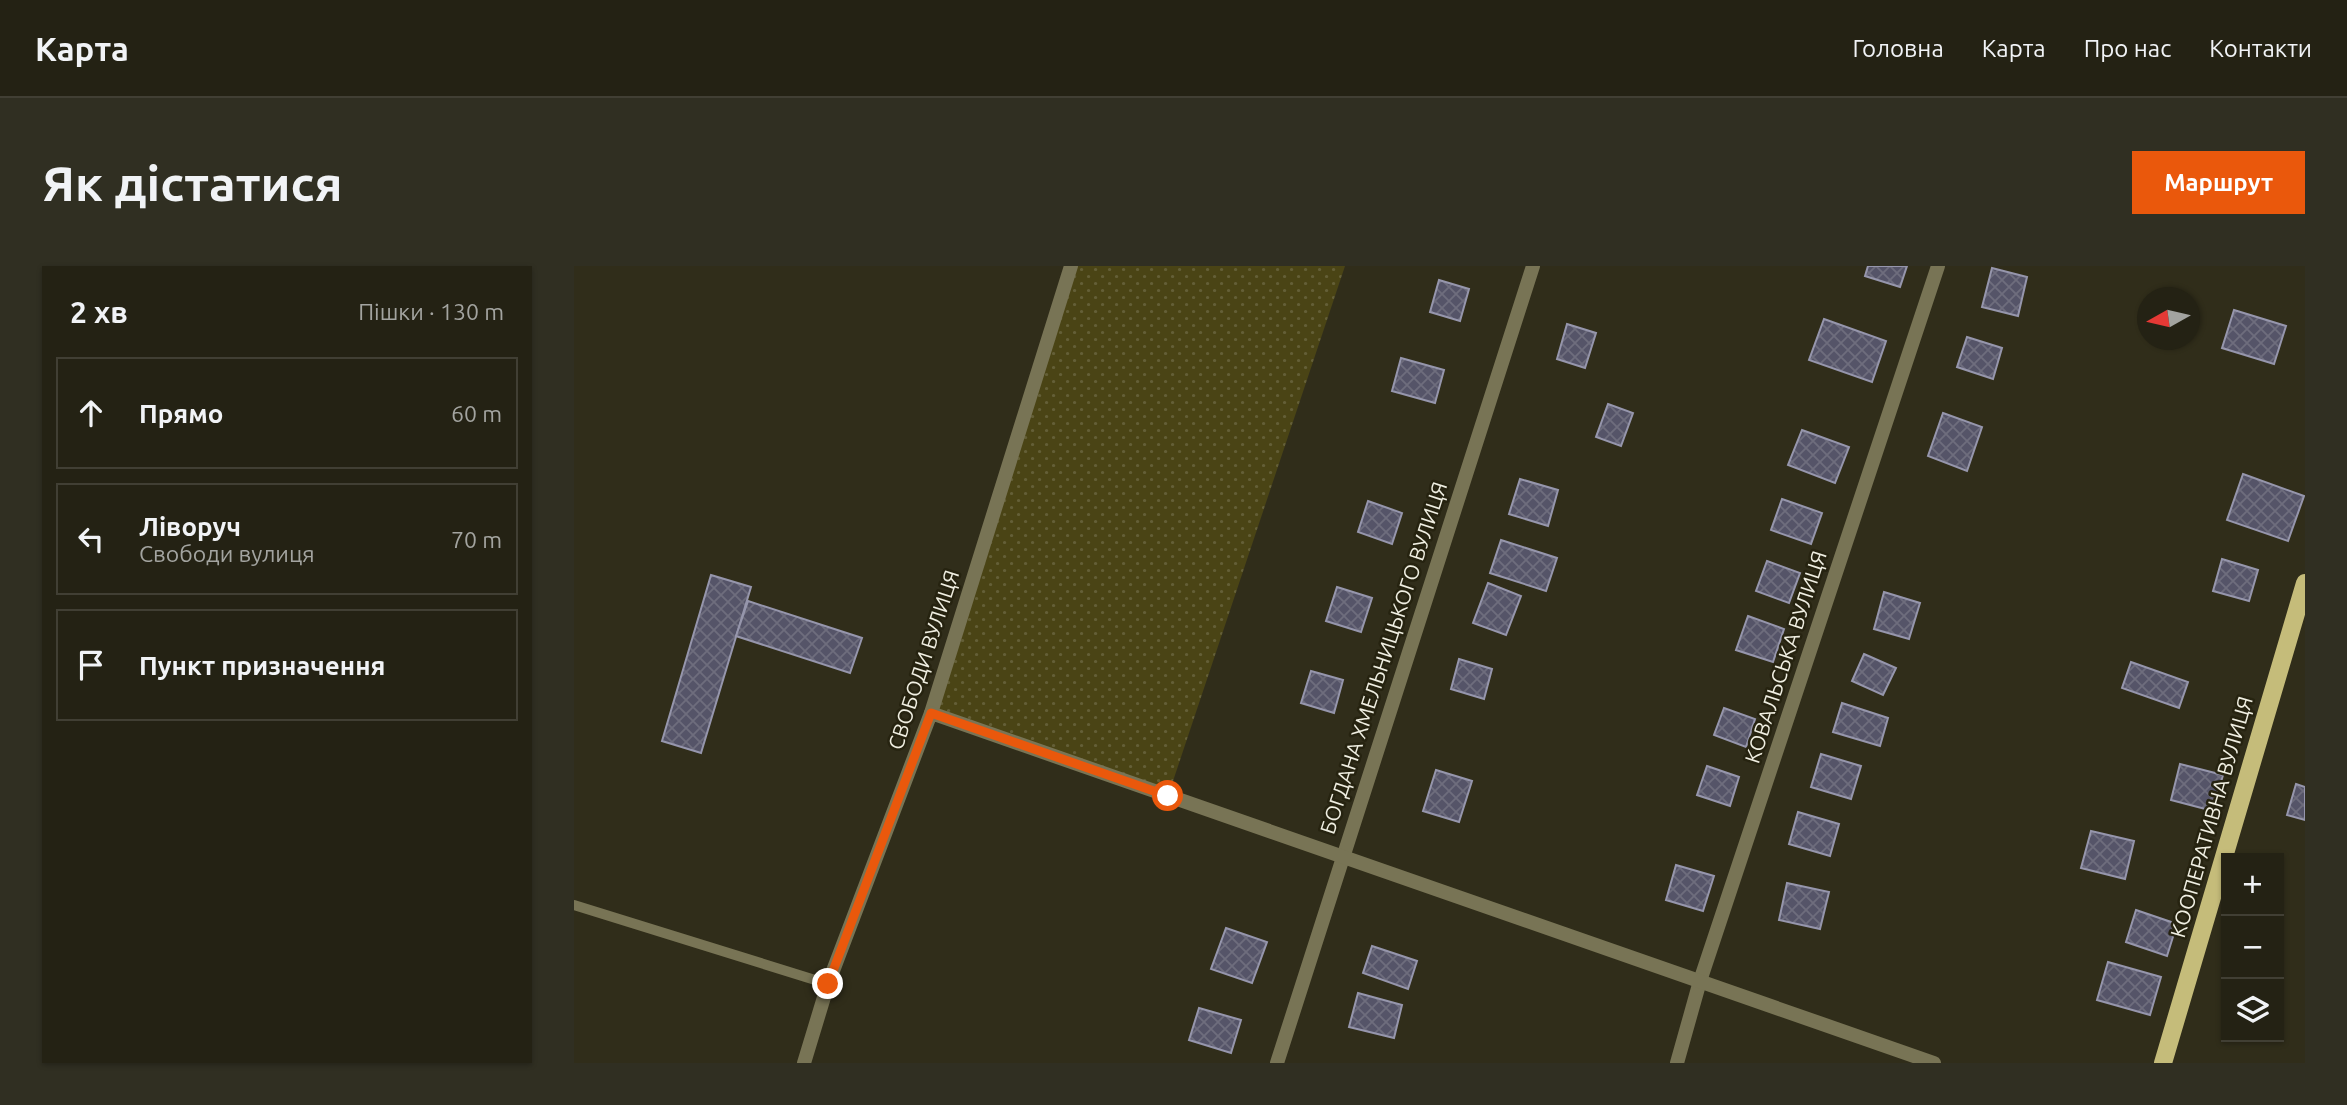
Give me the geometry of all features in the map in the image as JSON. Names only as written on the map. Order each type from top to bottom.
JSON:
[{"type":"main road","name":"КООПЕРАТИВНА ВУЛИЦЯ","points":[[2163,1063],[2305,583]]},
{"type":"street","name":"СВОБОДИ ВУЛИЦЯ","points":[[804,1063],[828,984],[931,713],[1071,266]]},
{"type":"street","name":"БОГДАНА ХМЕЛЬНИЦЬКОГО ВУЛИЦЯ","points":[[1277,1063],[1533,266]]},
{"type":"street","name":"КОВАЛЬСЬКА ВУЛИЦЯ","points":[[1676,1063],[1700,981],[1938,266]]},
{"type":"street","points":[[931,713],[1934,1063]]},
{"type":"lane","points":[[574,905],[828,984]]},
{"type":"shaded area","points":[[1071,266],[1345,266],[1168,796],[931,713]]},
{"type":"building","points":[[1868,266],[1907,266],[1900,287],[1865,276]]},
{"type":"building","points":[[1992,268],[2027,277],[2018,316],[1982,307]]},
{"type":"building","points":[[1439,280],[1469,289],[1460,321],[1430,312]]},
{"type":"building","points":[[2234,310],[2286,326],[2274,364],[2222,348]]},
{"type":"building","points":[[1824,319],[1886,341],[1872,382],[1809,360]]},
{"type":"building","points":[[1567,324],[1596,333],[1585,368],[1557,359]]},
{"type":"building","points":[[1967,337],[2002,348],[1993,379],[1957,367]]},
{"type":"building","points":[[1401,358],[1444,370],[1435,403],[1392,391]]},
{"type":"building","points":[[1608,404],[1633,413],[1621,446],[1596,437]]},
{"type":"building","points":[[1943,413],[1982,427],[1967,471],[1928,456]]},
{"type":"building","points":[[1802,430],[1849,447],[1835,483],[1788,465]]},
{"type":"building","points":[[2243,474],[2304,496],[2288,541],[2227,520]]},
{"type":"building","points":[[1520,479],[1558,490],[1548,526],[1509,514]]},
{"type":"building","points":[[1782,499],[1822,513],[1811,544],[1771,530]]},
{"type":"building","points":[[1368,501],[1402,513],[1392,544],[1358,532]]},
{"type":"building","points":[[1501,540],[1557,558],[1546,591],[1490,573]]},
{"type":"building","points":[[2222,559],[2258,570],[2249,601],[2213,591]]},
{"type":"building","points":[[1767,561],[1800,573],[1789,603],[1756,591]]},
{"type":"building","points":[[711,575],[751,587],[701,753],[662,741]]},
{"type":"building","points":[[1488,583],[1521,596],[1506,635],[1473,623]]},
{"type":"building","points":[[1337,587],[1372,598],[1361,632],[1326,621]]},
{"type":"building","points":[[1884,592],[1920,603],[1909,639],[1874,629]]},
{"type":"building","points":[[748,601],[862,638],[850,673],[736,636]]},
{"type":"building","points":[[1748,616],[1784,629],[1773,662],[1736,650]]},
{"type":"building","points":[[1864,654],[1896,668],[1883,695],[1852,681]]},
{"type":"building","points":[[1459,659],[1492,669],[1484,699],[1451,689]]},
{"type":"building","points":[[2131,662],[2188,682],[2179,708],[2122,688]]},
{"type":"building","points":[[1311,671],[1343,680],[1334,713],[1301,703]]},
{"type":"building","points":[[1842,703],[1888,718],[1880,746],[1833,732]]},
{"type":"building","points":[[1724,708],[1755,719],[1746,747],[1714,735]]},
{"type":"building","points":[[1821,754],[1861,766],[1851,799],[1811,787]]},
{"type":"building","points":[[2180,764],[2223,775],[2213,811],[2171,800]]},
{"type":"building","points":[[1707,766],[1739,777],[1730,806],[1697,795]]},
{"type":"building","points":[[1436,770],[1472,781],[1459,822],[1423,811]]},
{"type":"building","points":[[2296,784],[2305,787],[2305,820],[2287,815]]},
{"type":"building","points":[[1798,812],[1839,824],[1830,856],[1789,844]]},
{"type":"building","points":[[2091,831],[2134,841],[2125,879],[2081,868]]},
{"type":"building","points":[[1676,865],[1714,876],[1703,911],[1666,900]]},
{"type":"building","points":[[1787,883],[1829,892],[1820,929],[1779,920]]},
{"type":"building","points":[[2136,910],[2177,924],[2167,956],[2126,942]]},
{"type":"building","points":[[1226,928],[1267,942],[1252,983],[1211,969]]},
{"type":"building","points":[[1372,946],[1417,961],[1408,989],[1363,973]]},
{"type":"building","points":[[2108,962],[2161,977],[2150,1015],[2097,1000]]},
{"type":"building","points":[[1358,993],[1402,1005],[1394,1038],[1349,1027]]},
{"type":"building","points":[[1199,1008],[1241,1020],[1231,1053],[1189,1040]]},
{"type":"route","points":[[828,984],[931,713],[1168,796]]}]
